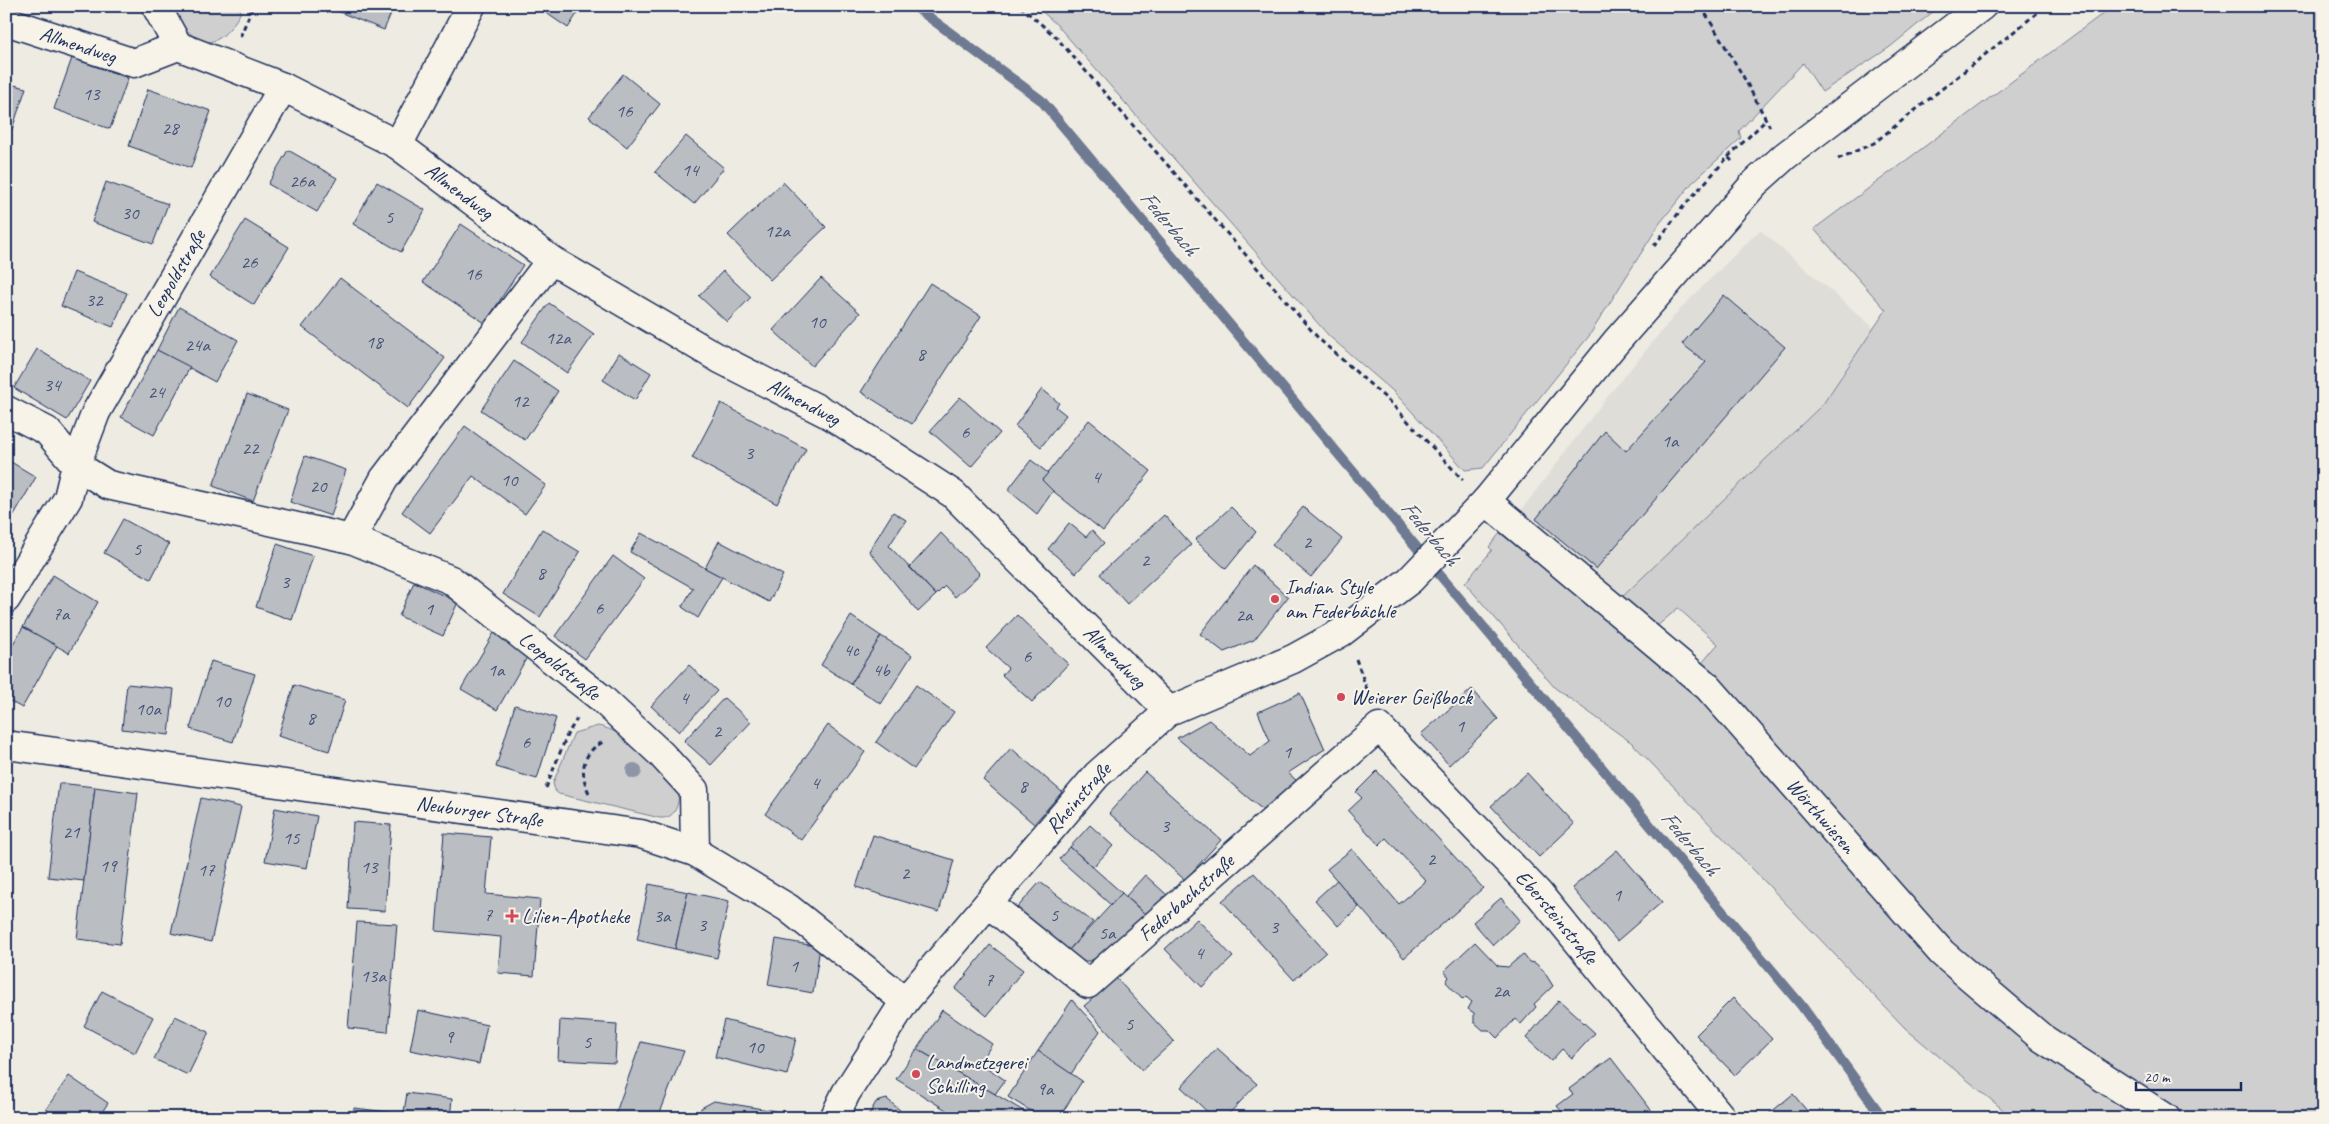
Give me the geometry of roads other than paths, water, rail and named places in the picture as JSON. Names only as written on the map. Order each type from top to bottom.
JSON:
[{"type":"street","points":[[156,6],[178,46]]},
{"type":"street","points":[[398,145],[471,6]]},
{"type":"street","name":"Rheinstraße","points":[[834,1118],[846,1093],[905,1001],[1097,776],[1169,711],[1293,659],[1342,632],[1410,580],[1486,501],[1615,343],[1755,182],[1785,156],[1982,6]]},
{"type":"street","name":"Allmendweg","points":[[6,21],[134,63],[178,46],[283,87],[398,145],[551,260],[720,359],[832,416],[953,494],[1169,711]]},
{"type":"street","name":"Leopoldstraße","points":[[6,599],[68,498],[76,465],[96,412],[283,87]]},
{"type":"street","points":[[351,539],[384,479],[551,260]]},
{"type":"street","name":"Leopoldstraße","points":[[6,410],[47,431],[76,465],[108,485],[351,539],[451,580],[623,717],[694,790],[695,852]]},
{"type":"street","name":"Wörthwiesen","points":[[1486,501],[1708,687],[1942,952],[2042,1038],[2166,1118]]},
{"type":"street","name":"Federbachstraße","points":[[989,904],[1088,984],[1379,727]]},
{"type":"street","name":"Ebersteinstraße","points":[[1379,727],[1539,894],[1722,1118]]},
{"type":"street","name":"Neuburger Straße","points":[[6,745],[641,834],[695,852],[788,908],[905,1001]]},
{"type":"waterway","name":"Federbach","points":[[914,6],[1041,100],[1801,1005],[1883,1118]]},
{"type":"place","name":"Indian Style am Federbächle","points":[[1275,599]]},
{"type":"place","name":"Weierer Geißbock","points":[[1341,697]]},
{"type":"place","name":"Lilien-Apotheke","points":[[512,916]]},
{"type":"place","name":"Landmetzgerei Schilling","points":[[916,1074]]}]
